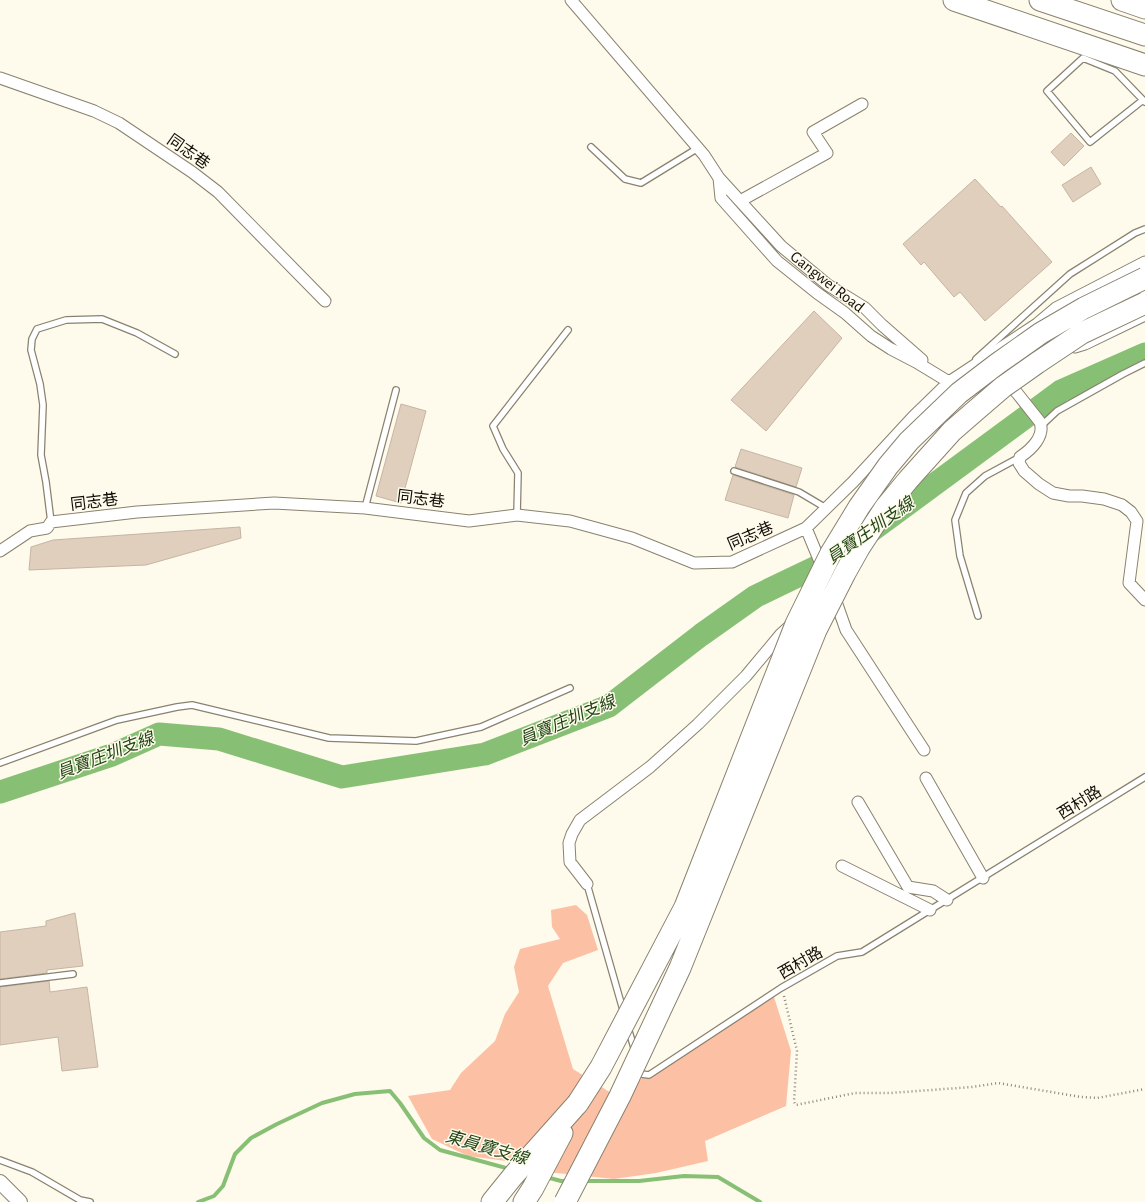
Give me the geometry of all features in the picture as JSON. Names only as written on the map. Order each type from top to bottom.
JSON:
[{"type":"highway","points":[[954,0],[1145,65]]},
{"type":"highway","points":[[1040,0],[1145,35]]},
{"type":"highway","points":[[1122,0],[1145,8]]},
{"type":"highway","points":[[524,1202],[578,1103],[601,1067],[685,907],[796,624],[831,553],[859,507],[888,466],[909,441],[959,393],[997,364],[1054,326],[1084,308],[1145,278]]},
{"type":"highway","points":[[565,1202],[620,1096],[680,968],[816,630],[845,572],[859,548],[885,508],[908,480],[952,431],[975,411],[1020,375],[1082,333],[1145,303]]},
{"type":"highway","points":[[492,1202],[578,1103]]},
{"type":"street","name":"Gangwei Road","points":[[571,0],[698,148],[719,178],[721,198],[777,261],[845,313],[871,336],[949,382]]},
{"type":"street","name":"同志巷","points":[[0,78],[94,111],[113,120],[143,138],[218,192],[325,301]]},
{"type":"street","points":[[740,201],[827,153],[813,132],[862,104]]},
{"type":"street","points":[[719,178],[782,246],[828,285],[865,308],[882,325],[949,382],[1037,324],[1056,308],[1145,262]]},
{"type":"street","points":[[1037,324],[1051,339],[1059,343],[1076,347],[1145,315]]},
{"type":"street","points":[[984,359],[1017,393],[1041,424],[1042,434],[1027,452],[1020,457],[1019,463],[1024,471],[1039,484],[1053,493],[1104,499],[1122,505],[1131,512],[1137,521],[1129,583],[1145,600]]},
{"type":"street","name":"同志巷","points":[[0,551],[30,531],[47,528],[51,522],[137,512],[274,504],[365,508],[469,521],[517,515],[570,521],[632,538],[694,563],[732,562],[806,528],[853,482],[913,417],[949,382]]},
{"type":"street","points":[[806,528],[831,588],[846,630],[924,750]]},
{"type":"street","points":[[587,884],[570,862],[569,843],[580,820],[650,767],[698,724],[746,676],[781,634],[831,588]]},
{"type":"street","points":[[926,778],[983,878]]},
{"type":"street","points":[[858,802],[908,887],[933,891],[947,900]]},
{"type":"street","points":[[842,866],[930,910]]},
{"type":"street","points":[[0,1182],[20,1202]]},
{"type":"lane","points":[[1083,58],[1115,70],[1144,101],[1090,142],[1048,92],[1083,58]]},
{"type":"lane","points":[[591,147],[625,179],[641,183],[698,148]]},
{"type":"lane","points":[[949,382],[1070,274],[1135,233],[1145,229]]},
{"type":"lane","points":[[51,522],[41,455],[43,405],[40,384],[31,350],[32,338],[37,329],[66,320],[102,319],[137,333],[175,354]]},
{"type":"lane","points":[[517,515],[518,473],[503,450],[493,426],[568,330]]},
{"type":"lane","points":[[1041,424],[1057,411],[1122,374],[1145,363]]},
{"type":"lane","points":[[365,508],[396,390]]},
{"type":"lane","points":[[978,616],[960,556],[956,520],[966,493],[985,476],[1020,457]]},
{"type":"lane","points":[[734,471],[799,492],[826,508]]},
{"type":"lane","points":[[0,763],[116,720],[176,707],[192,705],[330,738],[416,741],[482,726],[570,688]]},
{"type":"lane","name":"西村路","points":[[587,884],[641,1074],[649,1075],[782,988],[837,956],[862,952],[1145,777]]},
{"type":"lane","points":[[0,983],[74,974]]},
{"type":"lane","points":[[0,1160],[32,1172],[80,1200],[90,1202]]},
{"type":"path","points":[[782,988],[797,1051],[794,1102],[796,1105],[855,1093],[890,1093],[972,1087],[998,1083],[1081,1097],[1097,1098],[1145,1089]]},
{"type":"shaded area","points":[[576,905],[587,915],[598,950],[563,963],[548,986],[573,1069],[619,1098],[648,1073],[774,997],[791,1051],[786,1106],[705,1141],[708,1161],[656,1173],[614,1179],[547,1172],[522,1163],[468,1156],[432,1139],[408,1096],[450,1090],[461,1073],[495,1041],[505,1014],[519,992],[514,967],[520,949],[560,939],[552,927],[551,910]]},
{"type":"building","points":[[1071,133],[1084,146],[1064,166],[1051,152]]},
{"type":"building","points":[[1091,167],[1101,184],[1073,202],[1062,185]]},
{"type":"building","points":[[975,179],[1001,207],[1002,206],[1052,262],[985,321],[960,292],[954,297],[924,262],[921,265],[903,244]]},
{"type":"building","points":[[814,311],[842,338],[766,431],[731,400]]},
{"type":"building","points":[[401,404],[426,411],[401,503],[376,496]]},
{"type":"building","points":[[741,449],[802,468],[796,487],[735,467]]},
{"type":"building","points":[[733,475],[794,495],[788,518],[725,500]]},
{"type":"building","points":[[240,527],[241,538],[146,565],[29,570],[31,547],[53,540]]},
{"type":"building","points":[[75,913],[83,966],[47,970],[47,973],[0,979],[0,932],[46,926],[46,921]]},
{"type":"building","points":[[49,981],[50,992],[87,987],[98,1067],[62,1071],[58,1037],[0,1045],[0,987]]},
{"type":"waterway","name":"員寶庄圳支線","points":[[867,534],[1061,391],[1145,354]]},
{"type":"waterway","name":"員寶庄圳支線","points":[[0,792],[112,755],[159,734],[219,739],[342,777],[485,754],[609,706],[701,635],[756,596],[839,555]]},
{"type":"waterway","name":"東員寶支線","points":[[198,1202],[214,1196],[223,1186],[235,1154],[251,1138],[322,1103],[355,1094],[390,1091],[424,1138],[440,1150],[510,1169]]},
{"type":"waterway","name":"東員寶支線","points":[[584,1181],[639,1181],[684,1176],[718,1177],[760,1202]]},
{"type":"waterway","name":"東員寶支線","points":[[546,1177],[561,1181],[569,1181]]}]
